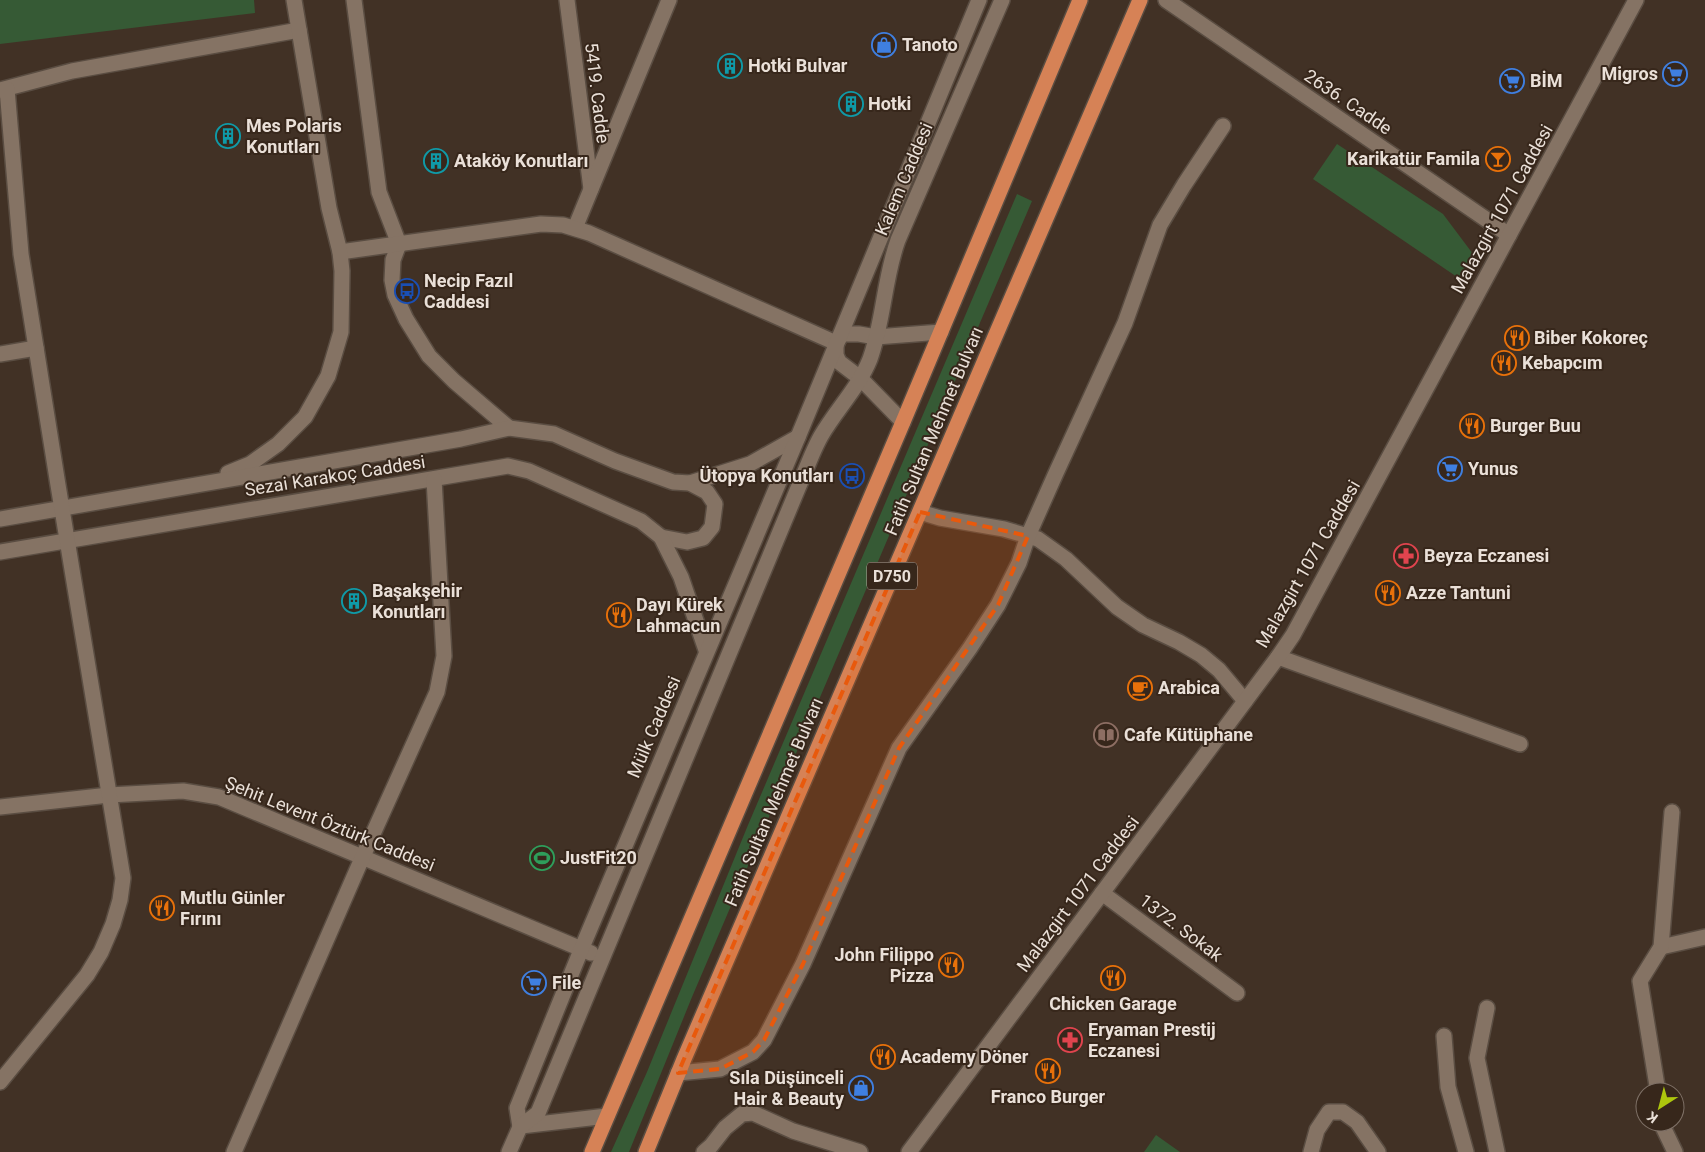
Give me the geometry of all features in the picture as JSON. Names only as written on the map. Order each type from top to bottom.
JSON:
[{"type":"highway","name":"Fatih Sultan Mehmet Bulvarı","points":[[592,1152],[903,422],[1080,0]]},
{"type":"highway","name":"Fatih Sultan Mehmet Bulvarı","points":[[646,1152],[678,1073],[1140,0]]},
{"type":"street","points":[[203,484],[250,464],[278,444],[305,417],[328,376],[341,332],[342,271],[340,252],[329,208],[294,0]]},
{"type":"street","points":[[354,0],[379,192],[399,244],[393,260],[392,280],[395,295],[406,319],[429,356],[454,382],[509,428]]},
{"type":"street","name":"5419. Cadde","points":[[567,0],[591,190]]},
{"type":"street","points":[[575,228],[668,0]]},
{"type":"street","name":"Kalem Caddesi","points":[[836,343],[979,0]]},
{"type":"street","name":"Kalem Caddesi","points":[[860,378],[870,358],[876,337],[891,260],[898,240],[1002,0]]},
{"type":"street","name":"2636. Cadde","points":[[1166,0],[1509,236]]},
{"type":"street","name":"Malazgirt 1071 Caddesi","points":[[909,1152],[1245,702],[1278,657],[1304,616],[1636,0]]},
{"type":"street","points":[[2,1076],[88,975],[101,952],[113,924],[120,900],[123,878],[21,254],[3,89],[72,71],[299,30]]},
{"type":"street","points":[[678,1073],[720,1069],[753,1052],[764,1040],[803,964],[899,748],[998,605],[1019,563],[1028,536],[1125,323],[1160,225],[1223,126]]},
{"type":"street","points":[[340,252],[541,224],[563,225],[575,228],[836,343]]},
{"type":"street","points":[[903,422],[860,378],[839,362],[836,355],[836,343],[842,334],[876,337],[941,332]]},
{"type":"street","name":"Mülk Caddesi","points":[[520,1127],[517,1108],[706,650],[798,437],[836,343]]},
{"type":"street","points":[[0,354],[36,348]]},
{"type":"street","name":"Mülk Caddesi","points":[[509,1152],[520,1127],[538,1113],[820,437],[860,378]]},
{"type":"street","points":[[0,519],[462,439],[509,428],[554,434],[673,482],[690,483],[750,464],[798,437]]},
{"type":"street","name":"Sezai Karakoç Caddesi","points":[[0,552],[67,539],[508,466],[529,471],[642,520],[661,537],[681,577],[706,650]]},
{"type":"street","points":[[234,1152],[437,692],[444,656],[434,479]]},
{"type":"street","points":[[661,537],[687,542],[703,538],[712,527],[715,504],[707,492],[690,483]]},
{"type":"street","points":[[920,512],[940,518],[1004,529],[1038,539],[1066,559],[1117,607],[1137,621],[1201,655],[1219,670],[1245,702]]},
{"type":"street","points":[[1278,657],[1520,744]]},
{"type":"street","name":"Şehit Levent Öztürk Caddesi","points":[[0,807],[109,795],[183,791],[219,797],[602,958]]},
{"type":"street","points":[[1656,1082],[1640,981],[1661,947],[1672,812]]},
{"type":"street","name":"1372. Sokak","points":[[1102,893],[1237,993]]},
{"type":"street","points":[[1661,947],[1705,936]]},
{"type":"street","points":[[1487,1008],[1477,1058],[1498,1152]]},
{"type":"street","points":[[1444,1036],[1448,1087],[1466,1152]]},
{"type":"street","points":[[1311,1152],[1317,1130],[1329,1112],[1343,1112],[1357,1122],[1378,1152]]},
{"type":"street","points":[[704,1152],[725,1128],[742,1114],[754,1113],[793,1132],[860,1152]]},
{"type":"street","points":[[520,1127],[607,1116]]},
{"type":"street","points":[[1665,1132],[1675,1152]]},
{"type":"highlighted area","points":[[920,512],[1028,536],[998,605],[899,748],[803,964],[764,1040],[753,1052],[720,1069],[678,1073]]},
{"type":"green space","points":[[0,0],[254,0],[255,13],[0,44]]},
{"type":"green space","points":[[1337,144],[1443,214],[1473,254],[1460,279],[1313,179]]},
{"type":"green space","points":[[1017,194],[1032,201],[692,997],[629,1152],[611,1152],[647,1072],[748,825]]},
{"type":"green space","points":[[1156,1135],[1180,1152],[1144,1152]]},
{"type":"place","name":"Tanoto","points":[[884,45]]},
{"type":"place","name":"Hotki Bulvar","points":[[730,66]]},
{"type":"place","name":"Migros","points":[[1675,74]]},
{"type":"place","name":"BİM","points":[[1512,81]]},
{"type":"place","name":"Hotki","points":[[851,104]]},
{"type":"place","name":"Mes Polaris Konutları","points":[[228,136]]},
{"type":"place","name":"Karikatür Famila","points":[[1498,159]]},
{"type":"place","name":"Ataköy Konutları","points":[[436,161]]},
{"type":"place","name":"Necip Fazıl Caddesi","points":[[407,291]]},
{"type":"place","name":"Biber Kokoreç","points":[[1517,338]]},
{"type":"place","name":"Kebapcım","points":[[1504,363]]},
{"type":"place","name":"Burger Buu","points":[[1472,426]]},
{"type":"place","name":"Yunus","points":[[1450,469]]},
{"type":"place","name":"Ütopya Konutları","points":[[852,476]]},
{"type":"place","name":"Beyza Eczanesi","points":[[1406,556]]},
{"type":"place","name":"Azze Tantuni","points":[[1388,593]]},
{"type":"place","name":"Başakşehir Konutları","points":[[354,601]]},
{"type":"place","name":"Dayı Kürek Lahmacun","points":[[619,615]]},
{"type":"place","name":"Arabica","points":[[1140,688]]},
{"type":"place","name":"Cafe Kütüphane","points":[[1106,735]]},
{"type":"place","name":"JustFit20","points":[[542,858]]},
{"type":"place","name":"Mutlu Günler Fırını","points":[[162,908]]},
{"type":"place","name":"John Filippo Pizza","points":[[951,965]]},
{"type":"place","name":"Chicken Garage","points":[[1113,978]]},
{"type":"place","name":"File","points":[[534,983]]},
{"type":"place","name":"Eryaman Prestij Eczanesi","points":[[1070,1040]]},
{"type":"place","name":"Academy Döner","points":[[883,1057]]},
{"type":"place","name":"Franco Burger","points":[[1048,1071]]},
{"type":"place","name":"Sıla Düşünceli Hair & Beauty","points":[[861,1088]]}]
